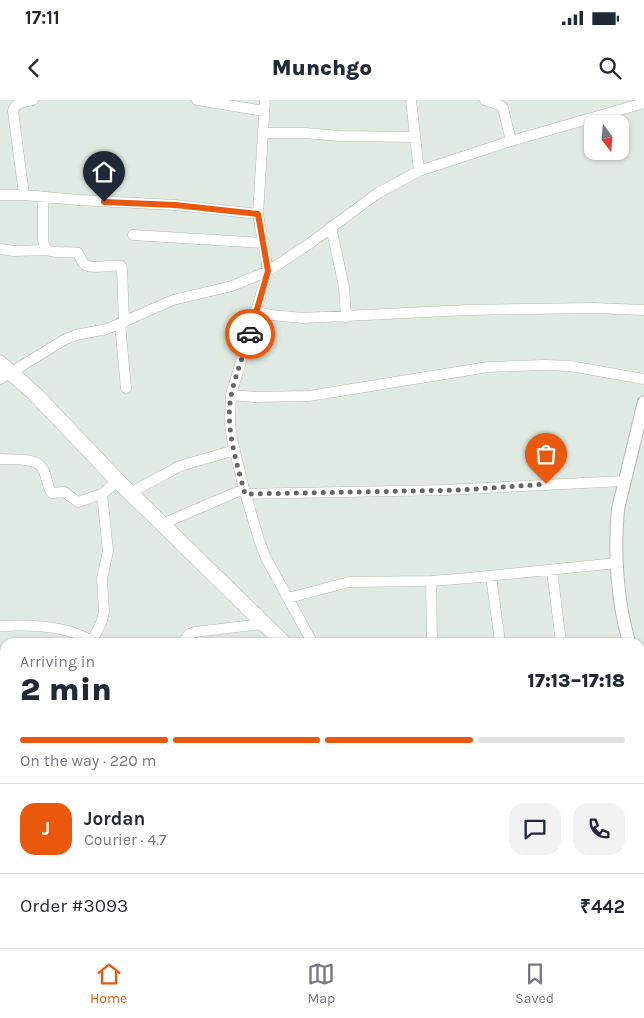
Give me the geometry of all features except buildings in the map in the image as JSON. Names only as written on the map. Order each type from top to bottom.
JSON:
[{"type":"main road","points":[[3,371],[34,393],[118,481],[278,638]]},
{"type":"street","points":[[24,195],[13,111],[19,103],[34,100]]},
{"type":"street","points":[[197,100],[264,111]]},
{"type":"street","points":[[265,100],[258,214],[268,271],[231,395],[230,423],[245,491],[259,540],[266,558],[310,638]]},
{"type":"street","points":[[411,100],[419,172]]},
{"type":"street","points":[[485,100],[503,108],[511,141]]},
{"type":"street","points":[[3,371],[76,335],[107,329],[173,300],[232,286],[268,271],[309,244],[378,193],[419,172],[630,103],[644,103]]},
{"type":"street","points":[[263,132],[415,137]]},
{"type":"street","points":[[0,195],[175,205],[258,214]]},
{"type":"street","points":[[43,196],[43,247],[46,250]]},
{"type":"street","points":[[331,226],[344,287],[346,317]]},
{"type":"street","points":[[133,235],[263,243]]},
{"type":"street","points":[[0,249],[78,253],[84,264],[89,267],[121,266],[123,272],[122,323],[126,388]]},
{"type":"street","points":[[257,312],[288,318],[346,317],[468,310],[600,308],[644,310]]},
{"type":"street","points":[[231,395],[272,397],[324,394],[488,367],[516,365],[570,366],[644,379]]},
{"type":"street","points":[[627,638],[620,594],[616,526],[618,509],[644,402]]},
{"type":"street","points":[[130,493],[180,466],[235,450]]},
{"type":"street","points":[[0,459],[27,460],[38,464],[45,472],[48,488],[52,493],[64,492],[78,502],[102,494],[118,481]]},
{"type":"street","points":[[162,524],[245,491],[461,490],[625,481]]},
{"type":"street","points":[[95,638],[104,611],[102,579],[108,550],[102,494]]},
{"type":"street","points":[[288,598],[349,582],[431,581],[552,571],[617,563]]},
{"type":"street","points":[[552,571],[560,638]]},
{"type":"street","points":[[491,576],[499,638]]},
{"type":"street","points":[[431,581],[432,638]]},
{"type":"street","points":[[186,638],[188,634],[195,632],[263,624]]},
{"type":"street","points":[[0,626],[60,629],[86,638]]},
{"type":"way so far","points":[[250,334],[231,395],[229,410],[232,439],[245,494],[461,490],[546,484]]},
{"type":"route","points":[[104,202],[175,205],[258,214],[268,271],[250,334]]}]
